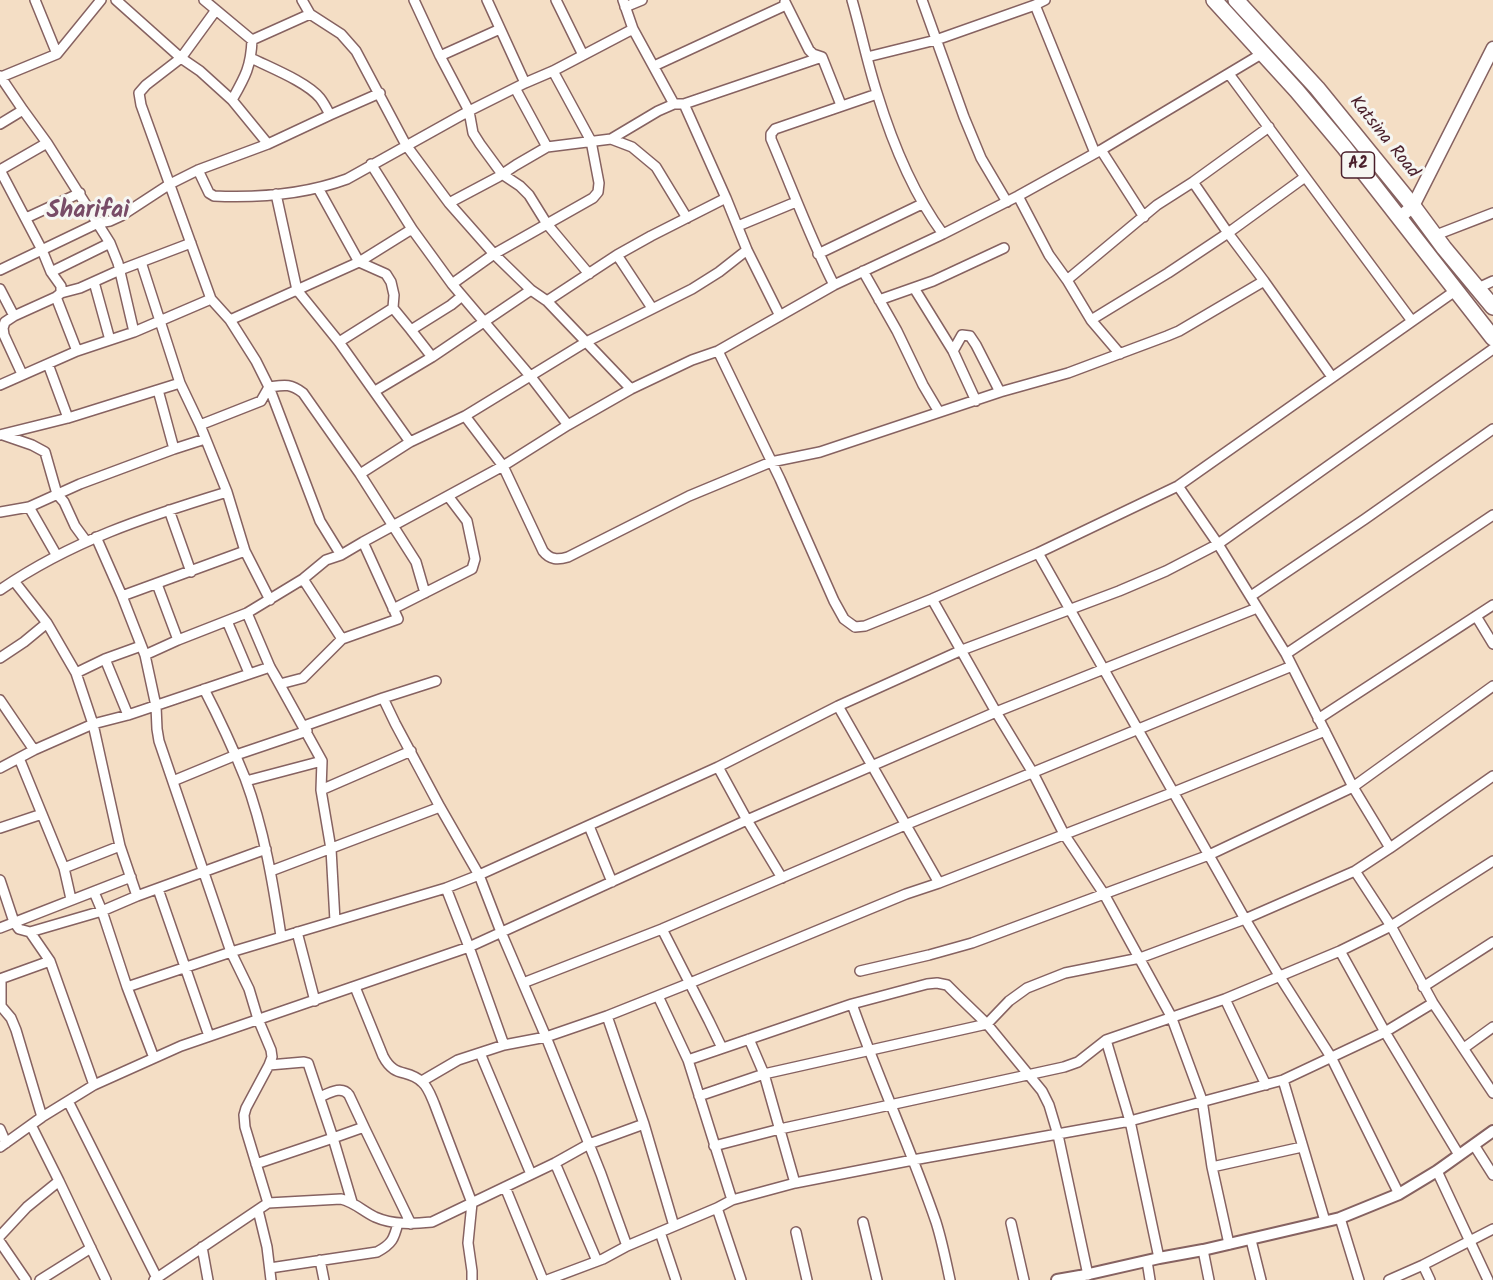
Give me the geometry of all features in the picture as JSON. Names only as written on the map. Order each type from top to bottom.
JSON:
[{"type":"highway","name":"A2","points":[[1214,0],[1344,147],[1493,338]]},
{"type":"highway","name":"Katsina Road","points":[[1236,0],[1317,88],[1493,307]]},
{"type":"main road","points":[[1400,218],[1413,206],[1493,48]]},
{"type":"street","points":[[35,0],[57,54]]},
{"type":"street","points":[[100,0],[57,54],[0,76],[47,143],[111,243],[120,270],[134,332]]},
{"type":"street","points":[[204,0],[252,40]]},
{"type":"street","points":[[302,0],[310,14],[341,34],[356,51],[406,145],[449,203],[494,254],[531,290],[547,301],[632,389]]},
{"type":"street","points":[[414,0],[469,111],[473,133],[502,174],[529,195],[547,225],[589,274]]},
{"type":"street","points":[[487,0],[525,83]]},
{"type":"street","points":[[556,0],[583,55]]},
{"type":"street","points":[[642,0],[624,4],[633,29],[679,104],[726,198],[747,250],[780,316]]},
{"type":"street","points":[[852,0],[877,94],[901,160],[922,204],[943,234]]},
{"type":"street","points":[[922,0],[963,117],[981,158],[1007,202]]},
{"type":"street","points":[[867,57],[936,40],[1045,0]]},
{"type":"street","points":[[123,2],[180,58],[200,71],[232,100],[268,144]]},
{"type":"street","points":[[654,66],[785,3],[809,50],[822,57],[841,105]]},
{"type":"street","points":[[1035,5],[1098,152],[1144,217]]},
{"type":"street","points":[[216,10],[180,58],[139,93],[141,105],[211,299],[230,320],[256,361],[269,387],[320,521],[341,555]]},
{"type":"street","points":[[252,40],[310,14]]},
{"type":"street","points":[[440,56],[500,29]]},
{"type":"street","points":[[198,170],[209,193],[214,196],[276,194],[318,188],[347,178],[469,111],[633,29]]},
{"type":"street","points":[[232,100],[245,76],[251,58],[252,40]]},
{"type":"street","points":[[76,673],[105,659],[178,640],[247,613],[303,579],[326,560],[341,555],[503,466],[568,425],[632,389],[692,360],[718,351],[834,285],[1007,202],[1098,152],[1263,53]]},
{"type":"street","points":[[449,203],[547,147],[611,139],[658,111],[822,57]]},
{"type":"street","points":[[251,58],[310,89],[320,98],[330,114]]},
{"type":"street","points":[[452,284],[494,254],[593,198],[598,192],[599,183],[591,141],[553,71]]},
{"type":"street","points":[[1229,74],[1412,321]]},
{"type":"street","points":[[515,88],[547,147]]},
{"type":"street","points":[[0,270],[98,223],[122,216],[170,184],[198,170],[268,144],[380,93]]},
{"type":"street","points":[[834,285],[796,202],[771,134],[775,129],[877,94]]},
{"type":"street","points":[[0,124],[23,110]]},
{"type":"street","points":[[1067,280],[1157,205],[1269,127]]},
{"type":"street","points":[[611,139],[632,147],[656,167],[687,218]]},
{"type":"street","points":[[47,143],[0,170],[51,272],[62,286],[58,295],[77,351]]},
{"type":"street","points":[[371,164],[412,229],[452,284],[531,377],[568,425]]},
{"type":"street","points":[[1091,320],[1228,233],[1305,177]]},
{"type":"street","points":[[1193,182],[1332,377]]},
{"type":"street","points":[[318,188],[359,262],[387,274],[394,295],[393,308],[432,357]]},
{"type":"street","points":[[26,218],[80,193]]},
{"type":"street","points":[[276,194],[297,290],[339,342],[410,442]]},
{"type":"street","points":[[1018,196],[1049,255],[1091,320],[1120,354]]},
{"type":"street","points":[[547,301],[617,255],[726,198]]},
{"type":"street","points":[[738,226],[796,202]]},
{"type":"street","points":[[818,254],[922,204]]},
{"type":"street","points":[[1436,235],[1493,213]]},
{"type":"street","points":[[230,320],[359,262],[412,229]]},
{"type":"street","points":[[51,272],[111,243]]},
{"type":"street","points":[[22,374],[4,335],[5,322],[58,295],[191,243]]},
{"type":"street","points":[[879,300],[943,276],[1004,248]]},
{"type":"street","points":[[360,474],[410,442],[465,416],[586,342],[692,289],[747,250]]},
{"type":"street","points":[[617,255],[652,308]]},
{"type":"street","points":[[141,262],[180,383],[200,425],[226,492],[244,551],[270,600]]},
{"type":"street","points":[[863,271],[939,412]]},
{"type":"street","points":[[465,416],[503,466],[546,556],[558,560],[689,496],[771,462],[820,452],[1000,392],[1068,373],[1179,331],[1264,281]]},
{"type":"street","points":[[1478,288],[1493,281]]},
{"type":"street","points":[[94,282],[110,340]]},
{"type":"street","points":[[914,288],[953,351],[976,401]]},
{"type":"street","points":[[0,289],[14,316]]},
{"type":"street","points":[[375,391],[432,357],[531,290]]},
{"type":"street","points":[[718,351],[844,620],[855,627],[866,626],[932,599],[1178,486],[1455,291]]},
{"type":"street","points":[[411,330],[462,296]]},
{"type":"street","points":[[0,385],[77,351],[134,332],[211,299]]},
{"type":"street","points":[[339,342],[393,308]]},
{"type":"street","points":[[953,351],[962,335],[970,336],[1000,392]]},
{"type":"street","points":[[127,987],[281,936],[446,888],[479,875],[718,767],[838,706],[962,650],[1166,571],[1218,544],[1493,349]]},
{"type":"street","points":[[48,364],[68,418]]},
{"type":"street","points":[[1,432],[68,418],[180,383]]},
{"type":"street","points":[[269,387],[289,385],[303,393],[360,474],[416,562],[425,593]]},
{"type":"street","points":[[200,425],[261,401],[269,387]]},
{"type":"street","points":[[158,390],[174,449]]},
{"type":"street","points":[[1251,596],[1493,429]]},
{"type":"street","points":[[1,432],[45,452],[57,494],[64,502],[75,526],[91,539],[122,596],[143,650],[156,706],[159,741],[231,952],[249,988],[258,1019],[271,1050],[272,1057],[269,1065],[244,1115],[245,1127],[268,1203]]},
{"type":"street","points":[[0,512],[29,507],[80,484],[205,439]]},
{"type":"street","points":[[1178,486],[1218,544],[1286,654],[1353,786],[1390,848]]},
{"type":"street","points":[[0,590],[91,539],[226,492]]},
{"type":"street","points":[[393,609],[472,569],[475,563],[467,521],[448,496]]},
{"type":"street","points":[[29,507],[57,556]]},
{"type":"street","points":[[169,510],[191,572]]},
{"type":"street","points":[[1286,654],[1493,515]]},
{"type":"street","points":[[270,667],[280,684],[303,678],[342,639],[398,620],[363,542]]},
{"type":"street","points":[[122,596],[244,551]]},
{"type":"street","points":[[1038,552],[1245,919],[1331,1057],[1399,1194]]},
{"type":"street","points":[[303,579],[342,639]]},
{"type":"street","points":[[14,581],[47,623],[76,673],[93,724],[120,846],[137,896]]},
{"type":"street","points":[[157,584],[178,640]]},
{"type":"street","points":[[932,599],[1033,773],[1064,834],[1104,894],[1172,1016],[1202,1100],[1212,1167],[1229,1244]]},
{"type":"street","points":[[1318,719],[1493,605]]},
{"type":"street","points":[[0,1130],[3,1145],[94,1085],[181,1046],[469,947],[872,765],[996,712],[1257,608]]},
{"type":"street","points":[[247,613],[270,667],[322,761],[321,790],[331,849],[335,921]]},
{"type":"street","points":[[1476,616],[1493,644]]},
{"type":"street","points":[[226,621],[249,673]]},
{"type":"street","points":[[0,658],[47,623]]},
{"type":"street","points":[[105,659],[128,715]]},
{"type":"street","points":[[523,983],[663,929],[905,825],[1292,666]]},
{"type":"street","points":[[0,768],[93,724],[156,706],[270,667]]},
{"type":"street","points":[[173,782],[383,698],[436,681]]},
{"type":"street","points":[[860,971],[972,943],[1209,855],[1353,786],[1493,686]]},
{"type":"street","points":[[204,689],[246,781],[271,871],[281,936]]},
{"type":"street","points":[[383,698],[440,807],[479,875],[589,1144],[627,1246]]},
{"type":"street","points":[[0,700],[34,750]]},
{"type":"street","points":[[838,706],[939,883]]},
{"type":"street","points":[[422,1081],[458,1060],[504,1045],[546,1037],[607,1016],[906,894],[1174,792],[1325,731]]},
{"type":"street","points":[[321,790],[411,752]]},
{"type":"street","points":[[19,758],[64,868],[71,899]]},
{"type":"street","points":[[246,781],[322,761]]},
{"type":"street","points":[[718,767],[782,878]]},
{"type":"street","points":[[699,1096],[764,1074],[987,1024],[1009,1001],[1027,988],[1065,973],[1140,958],[1245,919],[1355,871],[1493,776]]},
{"type":"street","points":[[271,871],[440,807]]},
{"type":"street","points":[[0,828],[42,814]]},
{"type":"street","points":[[589,826],[612,882]]},
{"type":"street","points":[[64,868],[120,846]]},
{"type":"street","points":[[0,880],[14,922],[20,929],[30,932],[102,911],[266,849]]},
{"type":"street","points":[[714,1146],[1078,1062],[1106,1040],[1225,999],[1340,951],[1391,926],[1493,861]]},
{"type":"street","points":[[1355,871],[1391,926],[1423,987],[1493,1093]]},
{"type":"street","points":[[0,928],[131,877]]},
{"type":"street","points":[[446,888],[504,1045]]},
{"type":"street","points":[[158,889],[208,1036]]},
{"type":"street","points":[[94,892],[154,1059]]},
{"type":"street","points":[[663,929],[722,1048]]},
{"type":"street","points":[[30,932],[50,961],[94,1085]]},
{"type":"street","points":[[297,932],[315,1001]]},
{"type":"street","points":[[1423,987],[1493,942]]},
{"type":"street","points":[[1340,951],[1385,1032],[1459,1155]]},
{"type":"street","points":[[42,1118],[16,1030],[11,1018],[0,1005],[1,979],[50,961]]},
{"type":"street","points":[[688,1060],[852,1004],[927,984],[937,983],[947,986],[987,1024],[1029,1074],[1049,1105],[1058,1135],[1083,1277]]},
{"type":"street","points":[[355,987],[388,1066],[422,1081],[428,1090],[472,1203],[468,1243],[472,1280]]},
{"type":"street","points":[[658,996],[688,1060],[732,1200]]},
{"type":"street","points":[[1225,999],[1266,1085]]},
{"type":"street","points":[[505,1187],[545,1280],[597,1261],[732,1200],[795,1182],[1130,1121],[1283,1080],[1385,1032],[1433,1003]]},
{"type":"street","points":[[852,1004],[937,1225],[950,1280]]},
{"type":"street","points":[[607,1016],[644,1124],[674,1226]]},
{"type":"street","points":[[1464,1048],[1493,1027]]},
{"type":"street","points":[[749,1039],[764,1074],[795,1182]]},
{"type":"street","points":[[1106,1040],[1130,1121],[1159,1258]]},
{"type":"street","points":[[480,1053],[531,1174]]},
{"type":"street","points":[[269,1065],[308,1063],[352,1202]]},
{"type":"street","points":[[1283,1080],[1324,1221]]},
{"type":"street","points":[[320,1097],[343,1089],[350,1095],[411,1224]]},
{"type":"street","points":[[68,1101],[155,1279],[268,1203],[341,1199],[352,1202],[377,1218],[411,1224],[432,1222],[555,1163],[589,1144],[644,1124]]},
{"type":"street","points":[[31,1125],[106,1280]]},
{"type":"street","points":[[256,1164],[364,1127]]},
{"type":"street","points":[[1057,1280],[1083,1277],[1340,1218],[1399,1194],[1437,1171],[1493,1131]]},
{"type":"street","points":[[1474,1145],[1493,1175]]},
{"type":"street","points":[[1212,1167],[1302,1147]]},
{"type":"street","points":[[555,1163],[597,1261]]},
{"type":"street","points":[[1437,1171],[1488,1280]]},
{"type":"street","points":[[0,1236],[27,1207],[59,1181]]},
{"type":"street","points":[[717,1208],[741,1280]]},
{"type":"street","points":[[258,1210],[271,1280]]},
{"type":"street","points":[[1340,1218],[1359,1280]]},
{"type":"street","points":[[863,1222],[877,1280]]},
{"type":"street","points":[[270,1268],[377,1252],[394,1238],[398,1223]]},
{"type":"street","points":[[1011,1223],[1024,1280]]},
{"type":"street","points":[[1389,1280],[1471,1242],[1493,1229]]},
{"type":"street","points":[[660,1232],[676,1280]]},
{"type":"street","points":[[796,1232],[807,1280]]},
{"type":"street","points":[[1251,1240],[1261,1280]]},
{"type":"street","points":[[0,1242],[26,1280]]},
{"type":"street","points":[[202,1247],[208,1280]]},
{"type":"street","points":[[40,1280],[91,1248]]},
{"type":"street","points":[[1203,1250],[1209,1280]]},
{"type":"street","points":[[320,1260],[324,1280]]},
{"type":"street","points":[[1147,1262],[1150,1280]]},
{"type":"street","points":[[1423,1265],[1430,1280]]},
{"type":"district","name":"Sharifai","points":[[88,213]]}]
